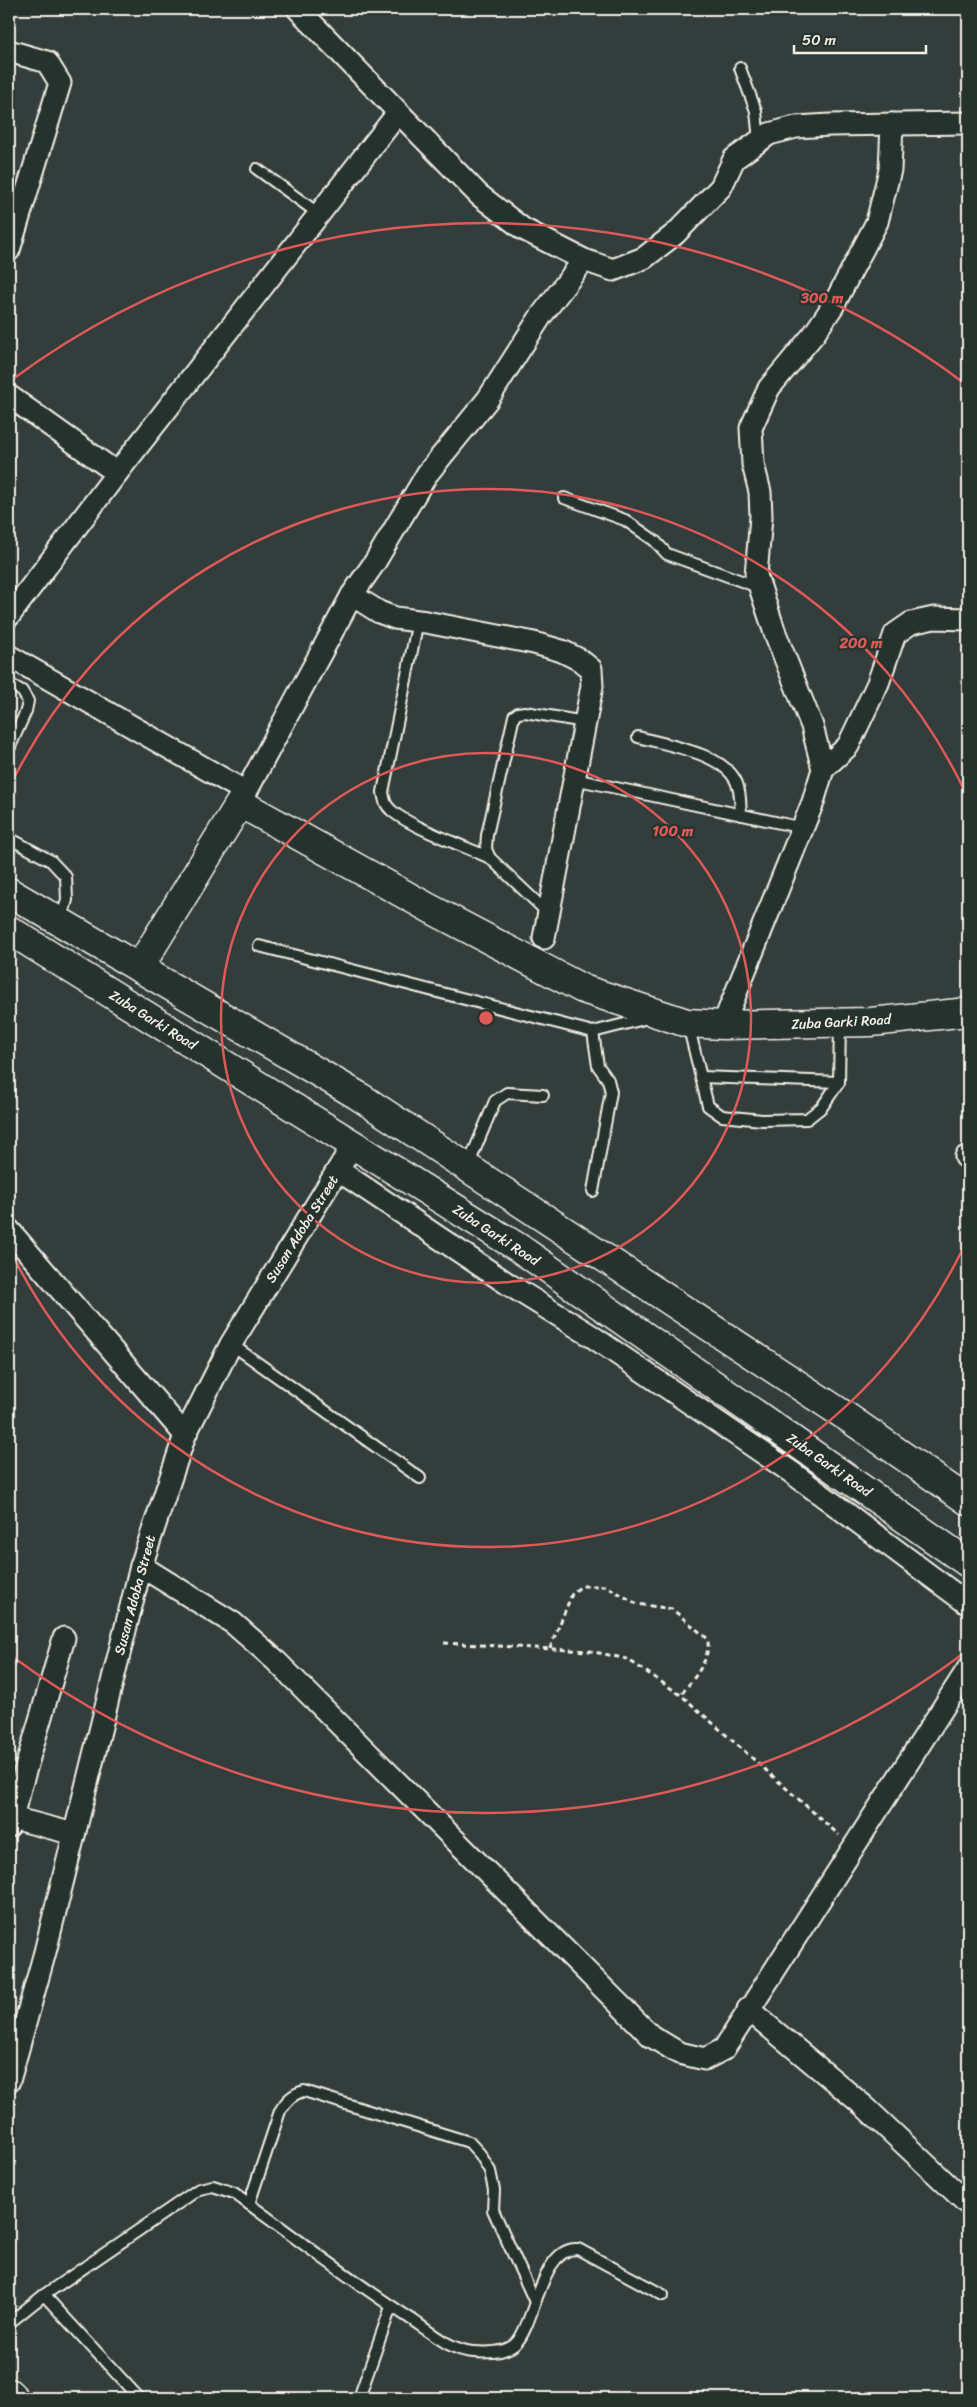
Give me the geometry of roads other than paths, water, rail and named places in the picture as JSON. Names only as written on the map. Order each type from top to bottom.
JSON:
[{"type":"main road","points":[[139,968],[243,797]]},
{"type":"main road","name":"Zuba Garki Road","points":[[243,797],[429,908],[584,989],[688,1023],[723,1025],[871,1022],[968,1012]]},
{"type":"main road","points":[[9,892],[357,1094],[847,1417],[968,1501]]},
{"type":"main road","name":"Zuba Garki Road","points":[[9,930],[519,1248],[968,1563]]},
{"type":"main road","points":[[9,2393],[14,2398]]},
{"type":"street","points":[[298,9],[479,195],[523,230],[584,260],[613,270],[644,258],[674,234],[721,187],[734,159],[769,134],[796,127],[968,123]]},
{"type":"street","points":[[9,51],[47,62],[60,83],[11,237]]},
{"type":"street","points":[[9,616],[117,473],[398,113]]},
{"type":"street","points":[[823,769],[812,726],[775,633],[756,575],[760,492],[753,464],[751,428],[769,388],[814,334],[833,306],[877,222],[890,170],[892,124]]},
{"type":"street","points":[[9,656],[243,797],[352,595],[376,562],[427,474],[488,399],[541,316],[584,260]]},
{"type":"street","points":[[9,396],[117,473]]},
{"type":"street","points":[[352,595],[379,612],[395,618],[534,643],[562,651],[580,660],[591,669],[592,686],[544,938]]},
{"type":"street","points":[[723,1025],[802,828],[823,769],[848,746],[878,683],[896,634],[911,623],[934,618],[968,619]]},
{"type":"street","name":"Susan Adoba Street","points":[[9,2081],[45,1952],[141,1566],[185,1435],[231,1344],[354,1146]]},
{"type":"street","points":[[338,1170],[475,1263],[590,1335],[791,1472],[968,1604]]},
{"type":"street","points":[[9,1230],[185,1435]]},
{"type":"street","points":[[141,1566],[233,1623],[274,1659],[651,2036],[680,2053],[705,2059],[724,2049],[968,1669]]},
{"type":"street","points":[[64,1638],[10,1820],[74,1834]]},
{"type":"street","points":[[748,2009],[864,2106],[968,2204]]},
{"type":"lane","points":[[740,68],[756,112],[759,141]]},
{"type":"lane","points":[[257,169],[319,214]]},
{"type":"lane","points":[[564,498],[625,520],[655,541],[667,554],[759,587]]},
{"type":"lane","points":[[418,621],[382,792],[385,803],[392,811],[424,828],[490,858],[548,913]]},
{"type":"lane","points":[[9,684],[22,691],[28,701],[26,712],[9,750]]},
{"type":"lane","points":[[490,858],[486,849],[487,835],[514,716],[525,712],[585,722]]},
{"type":"lane","points":[[638,737],[718,762],[732,774],[738,787],[741,815]]},
{"type":"lane","points":[[574,778],[802,828]]},
{"type":"lane","points":[[9,838],[51,861],[66,877],[67,900],[61,922]]},
{"type":"lane","points":[[259,946],[593,1032],[662,1014]]},
{"type":"lane","points":[[688,1023],[708,1106],[722,1116],[762,1120],[807,1119],[822,1107],[839,1082],[840,1023]]},
{"type":"lane","points":[[593,1032],[598,1066],[608,1080],[611,1092],[594,1191]]},
{"type":"lane","points":[[701,1078],[839,1082]]},
{"type":"lane","points":[[467,1167],[495,1102],[507,1093],[543,1094]]},
{"type":"lane","points":[[231,1344],[420,1478]]},
{"type":"lane","points":[[249,2204],[280,2112],[285,2103],[297,2093],[304,2092],[469,2142],[480,2154],[490,2171],[494,2190],[493,2210],[535,2302]]},
{"type":"lane","points":[[9,2323],[44,2295],[199,2189],[213,2186],[234,2193],[391,2307],[446,2342],[472,2352],[499,2351],[517,2343],[557,2256],[565,2250],[578,2249],[663,2295]]},
{"type":"lane","points":[[44,2295],[139,2398]]},
{"type":"lane","points":[[359,2398],[391,2307]]}]
